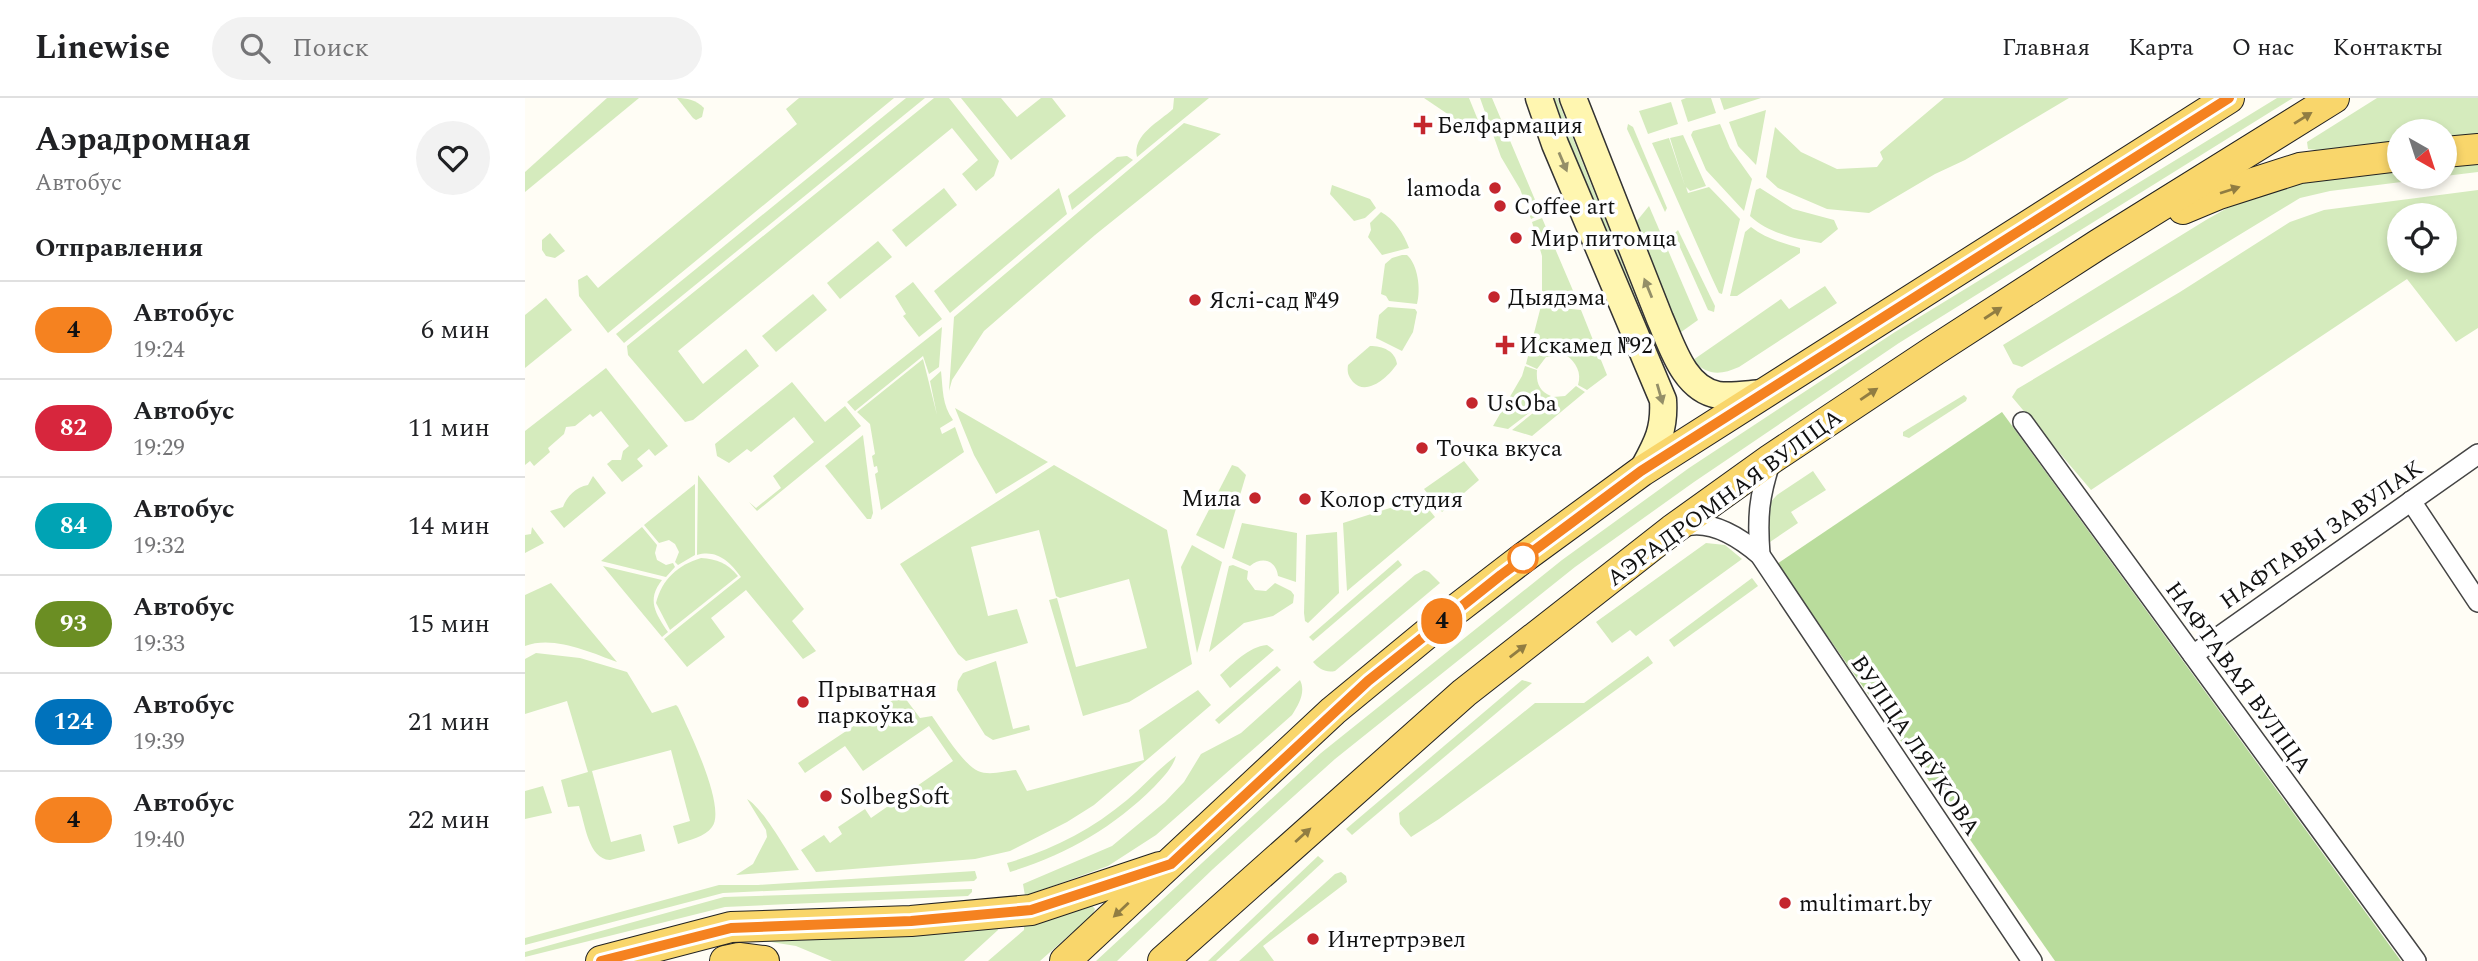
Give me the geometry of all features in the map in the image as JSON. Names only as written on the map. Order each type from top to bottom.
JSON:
[{"type":"main road","points":[[2156,143],[2190,98]]},
{"type":"main road","points":[[1065,961],[1368,681],[1512,566],[1641,471],[2229,98]]},
{"type":"main road","name":"АЭРАДРОМНАЯ ВУЛІЦА","points":[[1163,961],[1464,694],[1672,530],[1771,459],[2099,244],[2334,98]]},
{"type":"main road","points":[[2457,151],[2478,149]]},
{"type":"main road","points":[[2099,244],[2219,194],[2300,168],[2387,157]]},
{"type":"main road","points":[[601,961],[731,928],[911,921],[1031,910],[1171,864]]},
{"type":"main road","points":[[1195,961],[1253,881]]},
{"type":"main road","points":[[725,961],[739,958],[764,961]]},
{"type":"street","points":[[1539,98],[1560,156],[1663,400],[1664,417],[1660,438],[1641,471]]},
{"type":"street","points":[[1573,98],[1674,351],[1692,381],[1705,391],[1719,396],[1762,393]]},
{"type":"street","name":"НАФТАВАЯ ВУЛІЦА","points":[[2023,422],[2416,961]]},
{"type":"street","name":"НАФТАВЫ ЗАВУЛАК","points":[[2193,655],[2478,453]]},
{"type":"street","name":"ВУЛІЦА ЛЯЎКОВА","points":[[1761,555],[1758,515],[1762,487],[1771,459]]},
{"type":"street","points":[[2411,501],[2478,602]]},
{"type":"street","name":"ВУЛІЦА ЛЯЎКОВА","points":[[1672,530],[1690,524],[1710,527],[1730,533],[1761,555],[2032,961]]},
{"type":"green space","points":[[607,98],[639,98],[525,192],[525,172]]},
{"type":"green space","points":[[677,98],[701,105],[704,108],[702,117],[696,120],[693,118]]},
{"type":"green space","points":[[799,98],[894,98],[608,333],[579,296],[578,280],[587,275],[598,288],[797,124],[786,109]]},
{"type":"green space","points":[[906,98],[925,98],[624,343],[616,334]]},
{"type":"green space","points":[[934,98],[949,98],[999,161],[994,176],[976,191],[962,174],[978,160],[952,128],[678,351],[703,384],[746,349],[759,366],[693,420],[685,422],[628,355],[627,346]]},
{"type":"green space","points":[[961,98],[1001,98],[1017,117],[1041,98],[1052,98],[1066,116],[1011,160]]},
{"type":"green space","points":[[1174,98],[1209,98],[1137,157],[1139,142],[1154,124],[1173,109]]},
{"type":"green space","points":[[1424,98],[1469,98],[1486,140]]},
{"type":"green space","points":[[1480,98],[1492,98],[1541,214],[1531,219],[1520,189],[1501,157]]},
{"type":"green space","points":[[1548,98],[1557,98],[1646,323],[1661,349],[1657,357]]},
{"type":"green space","points":[[1711,98],[1716,113],[1688,122],[1681,100]]},
{"type":"green space","points":[[1720,98],[1761,98],[1724,110]]},
{"type":"green space","points":[[1944,98],[2069,98],[1869,213],[1827,209],[1778,188],[1766,177],[1775,127],[1801,152],[1837,169],[1877,167],[1883,159],[1880,152]]},
{"type":"green space","points":[[2277,98],[2293,98],[1899,343],[1694,482],[1575,567],[1335,759],[1213,869],[1117,961],[1096,961],[1321,753],[1562,560],[1689,468],[1895,332]]},
{"type":"green space","points":[[2377,98],[2478,98],[2478,135],[2457,137],[2457,119],[2387,119],[2387,143],[2316,150],[2308,149],[2307,142]]},
{"type":"green space","points":[[1671,102],[1678,124],[1648,134],[1639,111]]},
{"type":"green space","points":[[1766,110],[1756,165],[1738,146],[1729,122]]},
{"type":"green space","points":[[1184,123],[1221,134],[1095,235],[984,331],[952,380],[949,391],[954,317]]},
{"type":"green space","points":[[1628,124],[1633,127],[1667,208],[1665,212],[1627,129]]},
{"type":"green space","points":[[1720,124],[1730,148],[1752,179],[1744,211],[1706,170],[1691,135],[1693,131]]},
{"type":"green space","points":[[1683,135],[1706,186],[1690,191],[1686,187],[1688,193],[1709,187],[1740,219],[1722,294],[1712,278],[1652,143],[1669,138],[1685,186],[1670,138]]},
{"type":"green space","points":[[1127,156],[1133,160],[1072,210],[1068,196],[1117,157]]},
{"type":"green space","points":[[2478,162],[2478,172],[2457,175],[2457,165]]},
{"type":"green space","points":[[2387,172],[2387,184],[2300,198],[2022,367],[2013,364],[2003,345],[2245,198],[2292,183]]},
{"type":"green space","points":[[1332,185],[1370,199],[1376,208],[1365,218],[1354,221],[1330,194]]},
{"type":"green space","points":[[944,188],[957,205],[906,247],[892,230]]},
{"type":"green space","points":[[1059,188],[1067,214],[950,313],[934,291]]},
{"type":"green space","points":[[1760,188],[1793,209],[1834,220],[1838,229],[1821,243],[1792,237],[1766,227],[1750,216],[1756,190]]},
{"type":"green space","points":[[2478,190],[2478,328],[2456,342],[2407,279],[2091,490],[2012,397],[2017,389],[2180,292],[2290,222],[2324,210]]},
{"type":"green space","points":[[1649,206],[1698,320],[1677,335],[1636,222]]},
{"type":"green space","points":[[1381,212],[1398,227],[1409,248],[1382,255],[1368,237],[1370,223]]},
{"type":"green space","points":[[1542,218],[1580,307],[1542,304],[1542,256],[1532,222]]},
{"type":"green space","points":[[1751,227],[1768,237],[1800,248],[1800,253],[1737,296],[1730,296],[1745,232]]},
{"type":"green space","points":[[1678,230],[1715,306],[1714,312],[1708,310],[1674,234]]},
{"type":"green space","points":[[550,233],[565,251],[555,258],[546,256],[542,250],[542,240]]},
{"type":"green space","points":[[878,241],[892,257],[840,299],[827,283]]},
{"type":"green space","points":[[1402,255],[1411,259],[1416,271],[1417,304],[1389,301],[1381,294],[1385,264]]},
{"type":"green space","points":[[913,282],[942,319],[919,337],[903,316],[906,314],[895,296]]},
{"type":"green space","points":[[1825,286],[1837,303],[1739,367],[1726,372],[1715,372],[1704,369],[1693,360],[1781,299],[1789,309]]},
{"type":"green space","points":[[813,294],[827,310],[776,352],[762,336]]},
{"type":"green space","points":[[546,298],[572,330],[525,368],[525,315]]},
{"type":"green space","points":[[1541,306],[1581,310],[1607,375],[1587,390],[1578,385],[1577,368],[1566,355],[1546,357],[1537,369],[1526,364]]},
{"type":"green space","points":[[1388,307],[1415,309],[1417,312],[1413,332],[1402,351],[1376,338],[1379,315]]},
{"type":"green space","points":[[942,327],[939,367],[929,374],[923,356],[855,411],[847,402]]},
{"type":"green space","points":[[1370,346],[1388,350],[1397,364],[1377,383],[1359,386],[1349,376],[1348,365]]},
{"type":"green space","points":[[923,359],[937,415],[930,381],[941,371],[945,403],[953,420],[940,428],[942,434],[955,427],[964,452],[881,510],[870,424],[857,412]]},
{"type":"green space","points":[[1525,366],[1537,370],[1539,386],[1551,396],[1508,429],[1493,426],[1522,376]]},
{"type":"green space","points":[[606,368],[668,446],[655,456],[649,449],[637,459],[643,466],[622,482],[607,464],[612,460],[621,460],[623,451],[629,446],[601,411],[593,417],[590,414],[575,426],[566,427],[564,434],[548,448],[550,452],[534,466],[530,461],[525,465],[525,431]]},
{"type":"green space","points":[[792,382],[825,422],[845,406],[861,426],[757,511],[749,502],[756,508],[781,488],[773,476],[814,442],[794,417],[751,452],[747,449],[729,463],[717,456],[715,444]]},
{"type":"green space","points":[[1576,386],[1585,392],[1532,436],[1512,430],[1553,397],[1565,396]]},
{"type":"green space","points":[[1964,395],[1966,401],[1909,438],[1903,436],[1903,432]]},
{"type":"green space","points":[[955,408],[1048,462],[996,494],[974,455]]},
{"type":"green space","points":[[2002,412],[2401,961],[2055,961],[1777,564]]},
{"type":"green space","points":[[863,435],[873,513],[871,519],[867,519],[825,466]]},
{"type":"green space","points":[[1464,461],[1479,480],[1442,512],[1424,489]]},
{"type":"green space","points":[[1054,465],[1167,530],[1192,664],[1129,702],[1083,716],[1049,600],[1057,598],[1076,667],[1147,648],[1129,579],[1060,598],[1056,596],[1039,530],[971,547],[988,616],[1017,609],[1028,643],[966,661],[958,654],[900,564]]},
{"type":"green space","points":[[1232,465],[1246,475],[1224,549],[1196,535]]},
{"type":"green space","points":[[1813,471],[1826,490],[1791,512],[1798,523],[1767,544],[1765,508],[1777,495]]},
{"type":"green space","points":[[698,475],[804,609],[792,621],[816,651],[803,659],[746,590],[711,618],[725,637],[687,667],[664,639],[741,577],[717,555],[697,555]]},
{"type":"green space","points":[[593,476],[606,493],[564,528],[550,511],[563,507],[567,499],[588,485]]},
{"type":"green space","points":[[695,484],[695,555],[678,565],[675,562],[679,552],[675,544],[669,540],[659,543],[644,525]]},
{"type":"green space","points":[[1417,495],[1435,517],[1347,591],[1343,523],[1390,508]]},
{"type":"green space","points":[[1242,523],[1297,533],[1296,582],[1278,576],[1274,566],[1268,561],[1259,561],[1250,566],[1232,558]]},
{"type":"green space","points":[[532,527],[544,543],[525,553],[525,535],[531,534]]},
{"type":"green space","points":[[642,527],[657,545],[657,560],[666,565],[673,563],[675,567],[666,577],[601,561]]},
{"type":"green space","points":[[1337,532],[1339,593],[1308,623],[1304,613],[1306,535]]},
{"type":"green space","points":[[1706,543],[1725,545],[1742,559],[1636,636],[1630,630],[1612,643],[1596,622]]},
{"type":"green space","points":[[1192,545],[1222,562],[1197,653],[1181,567]]},
{"type":"green space","points":[[701,558],[721,562],[738,576],[670,630],[656,603],[662,587],[678,569]]},
{"type":"green space","points":[[1398,560],[1402,565],[1313,641],[1309,637]]},
{"type":"green space","points":[[603,566],[662,580],[654,594],[654,600],[657,613],[668,632],[662,637]]},
{"type":"green space","points":[[1229,566],[1248,571],[1247,579],[1255,590],[1266,591],[1275,583],[1291,591],[1294,595],[1293,603],[1273,616],[1244,623],[1209,652]]},
{"type":"green space","points":[[1424,570],[1440,583],[1335,671],[1323,670],[1313,662],[1415,575]]},
{"type":"green space","points":[[1752,578],[1758,586],[1674,647],[1669,640]]},
{"type":"green space","points":[[551,583],[617,662],[559,644],[547,642],[525,646],[525,595]]},
{"type":"green space","points":[[1267,645],[1274,650],[1230,688],[1220,675],[1247,652]]},
{"type":"green space","points":[[536,653],[580,658],[627,672],[652,713],[676,705],[678,707],[710,786],[715,817],[709,830],[697,838],[678,844],[673,826],[690,821],[671,750],[592,771],[611,842],[641,834],[645,851],[610,860],[597,854],[589,839],[579,806],[568,807],[561,780],[588,772],[567,701],[525,714],[525,659]]},
{"type":"green space","points":[[1648,656],[1653,663],[1439,819],[1411,837],[1400,824],[1399,813],[1535,703],[1584,703]]},
{"type":"green space","points":[[996,661],[1013,729],[1029,725],[1030,730],[993,740],[985,735],[957,690],[963,673]]},
{"type":"green space","points":[[1277,666],[1281,670],[1219,724],[1215,720]]},
{"type":"green space","points":[[1300,680],[1302,693],[1292,715],[1156,835],[1108,866],[1025,896],[1023,884],[1112,846],[1165,802],[1184,782],[1201,754],[1241,733]]},
{"type":"green space","points":[[1522,680],[1532,683],[1352,835],[1346,829]]},
{"type":"green space","points":[[1198,690],[1211,705],[1094,805],[1010,851],[975,859],[816,872],[801,850],[824,835],[830,843],[842,834],[838,827],[865,809],[871,818],[953,761],[929,726],[863,771],[845,746],[805,773],[798,763],[902,694],[920,718],[932,716],[972,767],[987,773],[1016,770],[1027,791],[1144,760],[1139,730]]},
{"type":"green space","points":[[1176,756],[1170,769],[1154,787],[1105,827],[1050,857],[1010,872],[1007,863],[1040,852],[1099,821]]},
{"type":"green space","points":[[543,786],[552,813],[525,819],[525,791]]},
{"type":"green space","points":[[747,799],[768,821],[799,870],[736,875],[753,864],[767,837],[766,830]]},
{"type":"green space","points":[[1318,856],[1324,861],[1216,961],[1208,961]]},
{"type":"green space","points":[[975,871],[977,878],[974,881],[723,893],[525,945],[525,938],[719,885],[758,885]]},
{"type":"green space","points":[[1341,872],[1346,876],[1347,882],[1263,946],[1274,961],[1239,961],[1335,874]]},
{"type":"green space","points":[[972,889],[968,896],[725,907],[525,957],[525,952],[724,897]]},
{"type":"green space","points":[[1090,903],[1095,909],[1093,914],[1040,961],[988,961],[1024,930],[1024,923]]},
{"type":"green space","points":[[997,925],[998,930],[964,961],[832,961],[796,946],[771,942],[747,941],[712,945],[717,940]]},
{"type":"bus line","name":"4","points":[[601,961],[731,928],[911,921],[1031,910],[1171,864],[1368,681],[1458,608],[1641,471],[2229,98]]},
{"type":"place","name":"Белфармация","points":[[1423,125]]},
{"type":"place","name":"lamoda","points":[[1495,188]]},
{"type":"place","name":"Coffee art","points":[[1500,206]]},
{"type":"place","name":"Мир питомца","points":[[1516,238]]},
{"type":"place","name":"Дыядэма","points":[[1494,297]]},
{"type":"place","name":"Яслі-сад №49","points":[[1195,300]]},
{"type":"place","name":"Искамед №92","points":[[1505,345]]},
{"type":"place","name":"UsOba","points":[[1472,403]]},
{"type":"place","name":"Точка вкуса","points":[[1422,448]]},
{"type":"place","name":"Мила","points":[[1255,498]]},
{"type":"place","name":"Колор студия","points":[[1305,499]]},
{"type":"place","name":"Прыватная паркоўка","points":[[803,702]]},
{"type":"place","name":"SolbegSoft","points":[[826,796]]},
{"type":"place","name":"multimart.by","points":[[1785,903]]},
{"type":"place","name":"Интертрэвел","points":[[1313,939]]}]
